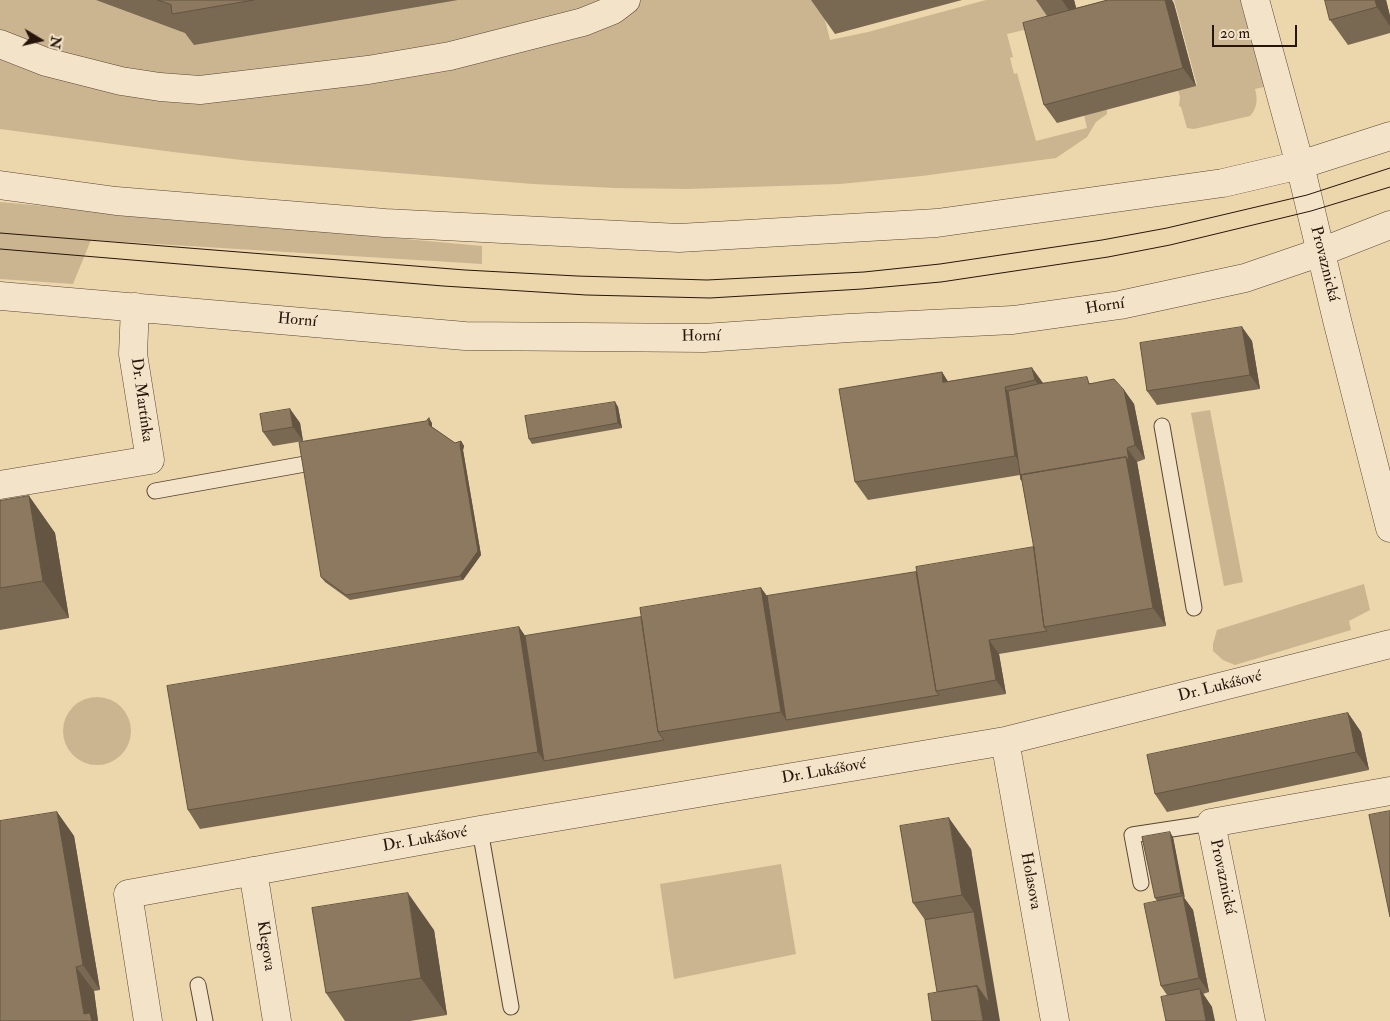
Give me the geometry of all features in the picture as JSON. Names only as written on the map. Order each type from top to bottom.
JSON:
[{"type":"street","points":[[0,44],[46,62],[112,79],[160,87],[200,90],[368,70],[450,56],[583,22],[613,10],[626,0]]},
{"type":"street","name":"Provaznická","points":[[1255,0],[1300,165],[1390,528]]},
{"type":"street","points":[[0,185],[116,201],[375,222],[679,238],[936,223],[1223,183],[1300,165],[1390,136]]},
{"type":"street","name":"Horní","points":[[0,296],[465,336],[704,338],[849,328],[1013,320],[1120,305],[1232,281],[1321,252],[1390,225]]},
{"type":"street","name":"Dr. Martínka","points":[[0,485],[150,460],[133,354],[135,307]]},
{"type":"street","name":"Dr. Lukášové","points":[[148,1021],[128,894],[480,830],[1005,741],[1390,644]]},
{"type":"street","name":"Holasova","points":[[1005,741],[1055,1021]]},
{"type":"street","name":"Provaznická","points":[[1251,1021],[1211,823],[1390,791]]},
{"type":"street","name":"Klegova","points":[[253,871],[277,1021]]},
{"type":"lane","points":[[1162,426],[1194,608]]},
{"type":"lane","points":[[155,491],[305,464]]},
{"type":"lane","points":[[1141,883],[1132,835],[1211,823]]},
{"type":"lane","points":[[480,830],[510,1007]]},
{"type":"lane","points":[[198,985],[204,1021]]},
{"type":"shaded area","points":[[0,0],[820,0],[830,40],[868,32],[986,0],[1052,0],[1061,33],[1028,29],[1007,34],[1013,57],[1010,58],[1014,74],[1017,73],[1036,141],[1087,128],[1084,115],[1107,109],[1107,114],[1096,122],[1087,137],[1056,158],[922,176],[840,184],[688,189],[615,188],[533,184],[250,161],[0,129]]},
{"type":"shaded area","points":[[1174,0],[1244,0],[1268,86],[1255,89],[1256,104],[1250,116],[1194,129],[1187,128],[1181,107],[1179,106],[1180,97],[1178,90],[1197,85]]},
{"type":"shaded area","points":[[0,202],[482,246],[482,264],[91,240],[73,284],[0,279]]},
{"type":"shaded area","points":[[1210,410],[1243,582],[1224,586],[1191,413]]},
{"type":"shaded area","points":[[1364,584],[1370,610],[1349,621],[1351,630],[1235,665],[1223,660],[1213,651],[1217,630]]},
{"type":"shaded area","points":[[104,697],[116,703],[125,712],[131,724],[129,744],[121,755],[104,765],[90,765],[73,755],[65,744],[63,724],[73,707],[84,699]]},
{"type":"shaded area","points":[[781,864],[796,954],[674,979],[660,884]]},
{"type":"building","points":[[158,0],[254,0],[172,14],[171,5]]},
{"type":"building","points":[[1108,0],[1165,0],[1183,68],[1044,105],[1023,23]]},
{"type":"building","points":[[1325,0],[1375,0],[1377,7],[1330,20]]},
{"type":"building","points":[[1242,327],[1250,375],[1147,391],[1140,343]]},
{"type":"building","points":[[1032,368],[1035,380],[1005,387],[1015,456],[855,482],[839,389],[942,372],[943,382]]},
{"type":"building","points":[[1087,377],[1089,384],[1114,379],[1124,390],[1135,445],[1127,448],[1129,461],[1126,457],[1021,475],[1021,480],[1008,391],[1038,384]]},
{"type":"building","points":[[615,402],[618,423],[529,439],[525,416]]},
{"type":"building","points":[[290,409],[293,427],[263,432],[260,414]]},
{"type":"building","points":[[429,418],[429,425],[455,443],[461,441],[460,445],[478,551],[460,576],[346,595],[321,577],[299,442],[426,421]]},
{"type":"building","points":[[1126,457],[1153,608],[1044,627],[1033,543],[1021,475]]},
{"type":"building","points":[[29,496],[43,581],[0,588],[0,501]]},
{"type":"building","points":[[1034,547],[1044,627],[1047,631],[989,640],[996,680],[936,691],[916,567]]},
{"type":"building","points":[[916,572],[936,691],[939,695],[786,720],[767,596]]},
{"type":"building","points":[[761,588],[781,712],[658,732],[640,608]]},
{"type":"building","points":[[641,617],[658,732],[664,740],[544,761],[525,636]]},
{"type":"building","points":[[519,627],[538,752],[188,810],[167,686]]},
{"type":"building","points":[[1348,713],[1356,752],[1155,794],[1147,755]]},
{"type":"building","points":[[1390,811],[1390,917],[1369,815]]},
{"type":"building","points":[[57,812],[83,965],[76,967],[84,1014],[90,1013],[92,1021],[0,1021],[0,821]]},
{"type":"building","points":[[949,818],[962,895],[913,903],[900,826]]},
{"type":"building","points":[[1170,832],[1181,893],[1155,898],[1142,837]]},
{"type":"building","points":[[408,893],[421,978],[326,993],[312,908]]},
{"type":"building","points":[[1183,896],[1199,978],[1161,986],[1144,904]]},
{"type":"building","points":[[974,912],[989,1003],[977,986],[937,992],[925,920]]},
{"type":"building","points":[[977,986],[983,1021],[932,1021],[928,994]]},
{"type":"building","points":[[1200,989],[1206,1021],[1166,1021],[1161,997]]},
{"type":"tram line","points":[[0,233],[465,270],[707,280],[864,272],[940,264],[1102,240],[1167,228],[1307,195],[1390,168]]},
{"type":"tram line","points":[[0,249],[443,286],[586,295],[710,298],[862,289],[941,282],[1108,257],[1170,245],[1311,211],[1390,187]]}]
